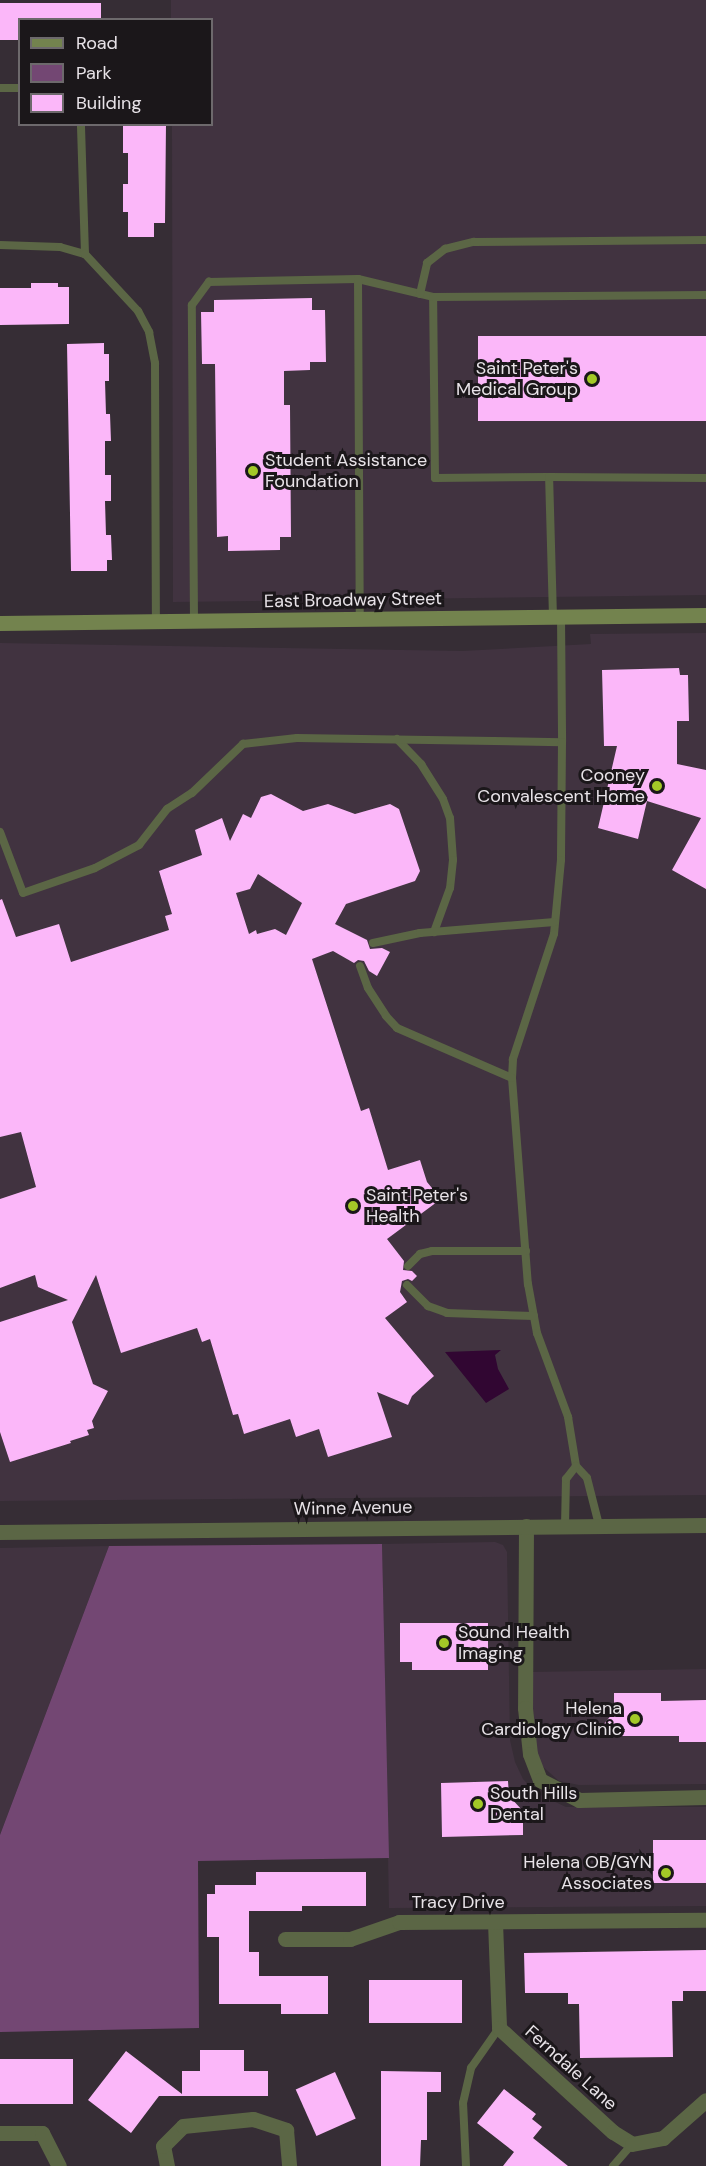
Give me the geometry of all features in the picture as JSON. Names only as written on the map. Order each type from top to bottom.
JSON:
[{"type":"street","name":"East Broadway Street","points":[[0,623],[706,615]]},
{"type":"street","name":"Winne Avenue","points":[[0,1532],[599,1525],[706,1526]]},
{"type":"street","points":[[526,1526],[525,1708],[530,1754],[540,1780],[579,1800],[706,1797]]},
{"type":"street","name":"Tracy Drive","points":[[285,1939],[350,1939],[399,1922],[706,1920]]},
{"type":"street","name":"Ferndale Lane","points":[[495,1922],[499,2028],[613,2132],[633,2144]]},
{"type":"street","points":[[633,2144],[663,2138],[706,2100]]},
{"type":"street","points":[[167,2166],[163,2146],[183,2126],[253,2119],[286,2130],[289,2166]]},
{"type":"street","points":[[0,2133],[42,2133],[59,2166]]},
{"type":"lane","points":[[0,88],[18,88]]},
{"type":"lane","points":[[81,126],[85,254]]},
{"type":"lane","points":[[420,294],[428,263],[446,249],[474,242],[706,240]]},
{"type":"lane","points":[[0,245],[60,247],[85,254],[138,311],[149,332],[155,363],[156,622]]},
{"type":"lane","points":[[358,279],[360,619]]},
{"type":"lane","points":[[194,621],[192,305],[209,282],[358,279],[433,297],[706,295]]},
{"type":"lane","points":[[433,297],[435,478],[706,478]]},
{"type":"lane","points":[[549,477],[562,742],[561,860],[555,922],[544,968],[513,1059],[512,1078],[526,1251],[537,1333],[568,1417],[576,1466],[587,1478],[599,1525]]},
{"type":"lane","points":[[0,832],[23,893],[95,868],[139,845],[167,809],[192,793],[243,744],[297,738],[562,742]]},
{"type":"lane","points":[[397,739],[421,764],[443,800],[450,818],[453,860],[450,888],[434,932]]},
{"type":"lane","points":[[373,944],[434,932],[555,922]]},
{"type":"lane","points":[[360,966],[369,988],[386,1016],[397,1028],[512,1078]]},
{"type":"lane","points":[[408,1266],[420,1254],[432,1251],[526,1251]]},
{"type":"lane","points":[[407,1285],[428,1306],[447,1313],[534,1316]]},
{"type":"lane","points":[[565,1526],[566,1479],[576,1466]]},
{"type":"lane","points":[[466,2166],[463,2103],[471,2068],[499,2028]]},
{"type":"lane","points":[[613,2166],[633,2144]]},
{"type":"shaded area","points":[[171,0],[706,0],[706,595],[173,602],[172,126],[213,126],[213,18],[171,18]]},
{"type":"shaded area","name":"Saint Peter's Health","points":[[706,633],[706,1495],[0,1501],[0,643],[462,651],[591,644],[590,634]]},
{"type":"shaded area","points":[[501,1350],[495,1355],[498,1369],[509,1389],[486,1403],[445,1352]]},
{"type":"shaded area","points":[[495,1542],[503,1545],[507,1552],[510,1740],[515,1762],[523,1779],[536,1793],[566,1807],[706,1807],[706,1906],[389,1908],[382,1544]]},
{"type":"shaded area","points":[[109,1546],[0,1835],[0,1548]]},
{"type":"shaded area","points":[[706,1669],[706,1784],[579,1785],[559,1781],[541,1765],[534,1742],[532,1672]]},
{"type":"green space","points":[[382,1544],[389,1858],[198,1861],[199,2028],[0,2032],[0,1835],[109,1546]]},
{"type":"building","points":[[0,3],[101,3],[101,18],[18,18],[18,40],[0,40]]},
{"type":"building","points":[[123,126],[166,126],[165,223],[154,223],[154,237],[128,237],[128,212],[123,212],[123,184],[128,184],[128,153],[123,153]]},
{"type":"building","points":[[31,283],[58,283],[58,287],[69,287],[69,324],[0,325],[0,288],[31,288]]},
{"type":"building","name":"Student Assistance Foundation","points":[[312,298],[312,310],[325,310],[326,362],[310,362],[310,370],[284,371],[284,405],[290,405],[291,537],[280,537],[280,550],[228,551],[228,536],[217,537],[215,364],[202,364],[201,312],[214,312],[214,300]]},
{"type":"building","name":"Saint Peter's Medical Group","points":[[478,336],[706,336],[706,421],[478,421]]},
{"type":"building","points":[[104,343],[104,354],[109,354],[109,381],[105,381],[106,414],[110,414],[111,441],[105,441],[105,475],[111,475],[111,501],[105,501],[106,535],[111,535],[112,560],[107,560],[107,571],[71,571],[67,344]]},
{"type":"building","name":"Cooney Convalescent Home","points":[[679,668],[680,675],[688,675],[689,721],[677,721],[677,764],[706,770],[706,889],[672,870],[701,818],[647,801],[638,839],[598,828],[617,746],[604,746],[602,670]]},
{"type":"building","points":[[271,794],[303,811],[328,804],[355,814],[390,804],[399,809],[420,871],[415,881],[346,904],[335,924],[367,940],[370,949],[382,948],[390,952],[377,976],[369,971],[364,961],[358,960],[354,963],[333,951],[312,959],[361,1111],[369,1108],[388,1170],[420,1160],[427,1182],[441,1199],[387,1239],[404,1261],[403,1270],[412,1271],[417,1276],[412,1281],[408,1279],[402,1281],[400,1292],[407,1302],[385,1318],[434,1376],[412,1396],[408,1405],[377,1392],[392,1437],[328,1457],[319,1429],[296,1437],[290,1419],[244,1434],[238,1414],[233,1415],[210,1339],[202,1342],[197,1328],[121,1353],[96,1275],[72,1322],[93,1384],[108,1391],[92,1421],[94,1428],[87,1430],[89,1435],[70,1441],[71,1443],[10,1462],[0,1432],[0,1322],[68,1300],[38,1287],[35,1275],[0,1288],[0,1199],[36,1187],[21,1132],[0,1137],[0,900],[2,899],[16,937],[59,924],[71,962],[169,930],[165,916],[172,914],[159,871],[202,855],[195,830],[222,818],[230,841],[243,814],[251,818],[261,797]],"holes":[[[258,874],[302,903],[286,935],[275,929],[257,934],[256,930],[249,934],[236,893],[250,889]]]},
{"type":"building","name":"Sound Health Imaging","points":[[400,1623],[488,1623],[488,1670],[412,1670],[412,1662],[400,1662]]},
{"type":"building","points":[[614,1693],[661,1693],[661,1701],[706,1700],[706,1742],[679,1742],[679,1736],[612,1736],[602,1726],[614,1712]]},
{"type":"building","name":"South Hills Dental","points":[[508,1781],[509,1796],[523,1811],[523,1835],[442,1837],[441,1783]]},
{"type":"building","points":[[653,1840],[706,1840],[706,1883],[653,1883]]},
{"type":"building","points":[[256,1872],[366,1872],[366,1906],[302,1906],[302,1911],[249,1911],[249,1952],[259,1952],[259,1976],[328,1976],[328,2014],[281,2014],[281,2004],[219,2004],[219,1937],[207,1937],[207,1894],[215,1894],[215,1885],[256,1885]]},
{"type":"building","points":[[706,1950],[706,1991],[683,1991],[683,2001],[672,2001],[673,2057],[580,2058],[579,2004],[568,2004],[568,1993],[525,1993],[524,1953]]},
{"type":"building","points":[[369,1980],[462,1980],[462,2023],[369,2023]]},
{"type":"building","points":[[200,2050],[244,2050],[244,2071],[268,2071],[268,2096],[159,2096],[131,2133],[88,2100],[126,2051],[182,2094],[182,2071],[200,2071]]},
{"type":"building","points":[[0,2059],[73,2059],[73,2104],[0,2104]]},
{"type":"building","points":[[381,2071],[441,2072],[441,2092],[427,2092],[427,2140],[421,2140],[420,2166],[381,2166]]},
{"type":"building","points":[[335,2072],[356,2119],[316,2136],[296,2089]]},
{"type":"building","points":[[504,2089],[536,2114],[532,2119],[542,2127],[533,2138],[568,2166],[503,2166],[514,2152],[477,2123]]},
{"type":"place","name":"Saint Peter's Medical Group","points":[[592,379]]},
{"type":"place","name":"Student Assistance Foundation","points":[[253,471]]},
{"type":"place","name":"Cooney Convalescent Home","points":[[657,786]]},
{"type":"place","name":"Saint Peter's Health","points":[[353,1206]]},
{"type":"place","name":"Sound Health Imaging","points":[[444,1643]]},
{"type":"place","name":"Helena Cardiology Clinic","points":[[635,1719]]},
{"type":"place","name":"South Hills Dental","points":[[478,1804]]},
{"type":"place","name":"Helena OB/GYN Associates","points":[[666,1873]]}]
